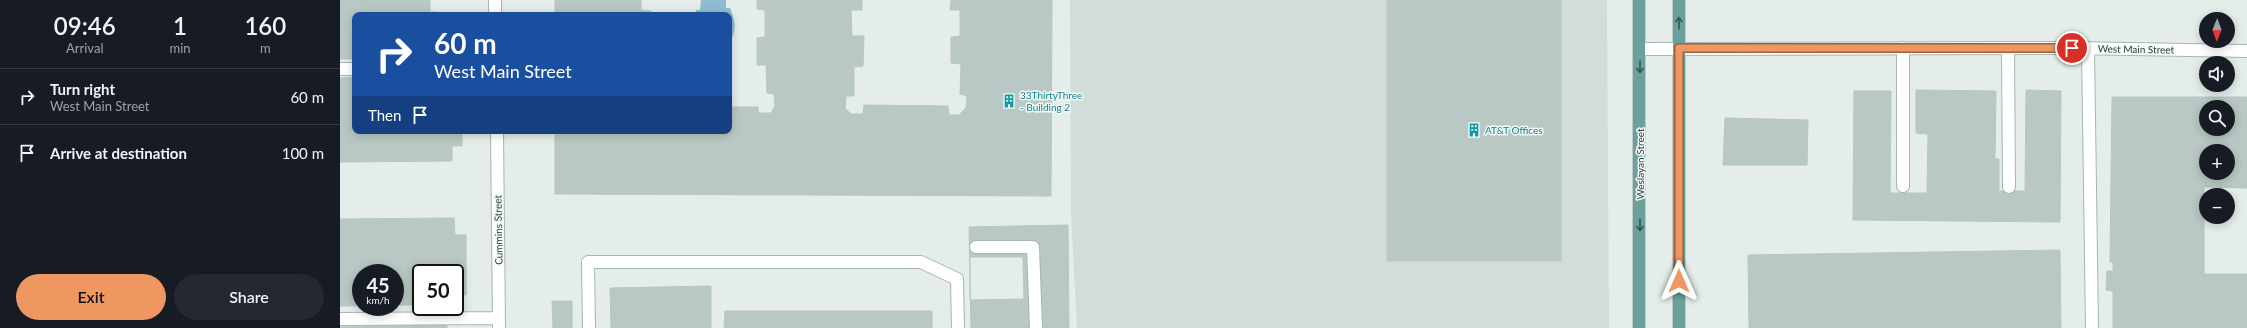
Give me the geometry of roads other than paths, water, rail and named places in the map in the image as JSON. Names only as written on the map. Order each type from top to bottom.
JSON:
[{"type":"main road","name":"Weslayan Street","points":[[1639,0],[1639,328]]},
{"type":"main road","points":[[1679,0],[1679,328]]},
{"type":"street","points":[[495,0],[495,12]]},
{"type":"street","points":[[1903,48],[1903,186]]},
{"type":"street","points":[[2008,48],[2009,187]]},
{"type":"street","points":[[2088,48],[2092,328]]},
{"type":"street","name":"West Main Street","points":[[1640,49],[2088,48],[2247,51]]},
{"type":"street","points":[[340,69],[352,68]]},
{"type":"street","name":"Cummins Street","points":[[497,134],[499,323]]},
{"type":"street","points":[[976,247],[1033,246],[1036,328]]},
{"type":"street","points":[[589,328],[588,262],[921,262],[957,279],[958,328]]},
{"type":"street","points":[[340,319],[499,323]]},
{"type":"water","points":[[701,0],[726,0],[726,8],[730,8],[732,12],[696,12],[696,10],[700,10]]},
{"type":"water","points":[[732,13],[735,24],[732,37]]},
{"type":"place","name":"33ThirtyThree - Building 2","points":[[1009,101]]},
{"type":"place","name":"AT&T Offices","points":[[1474,130]]}]
